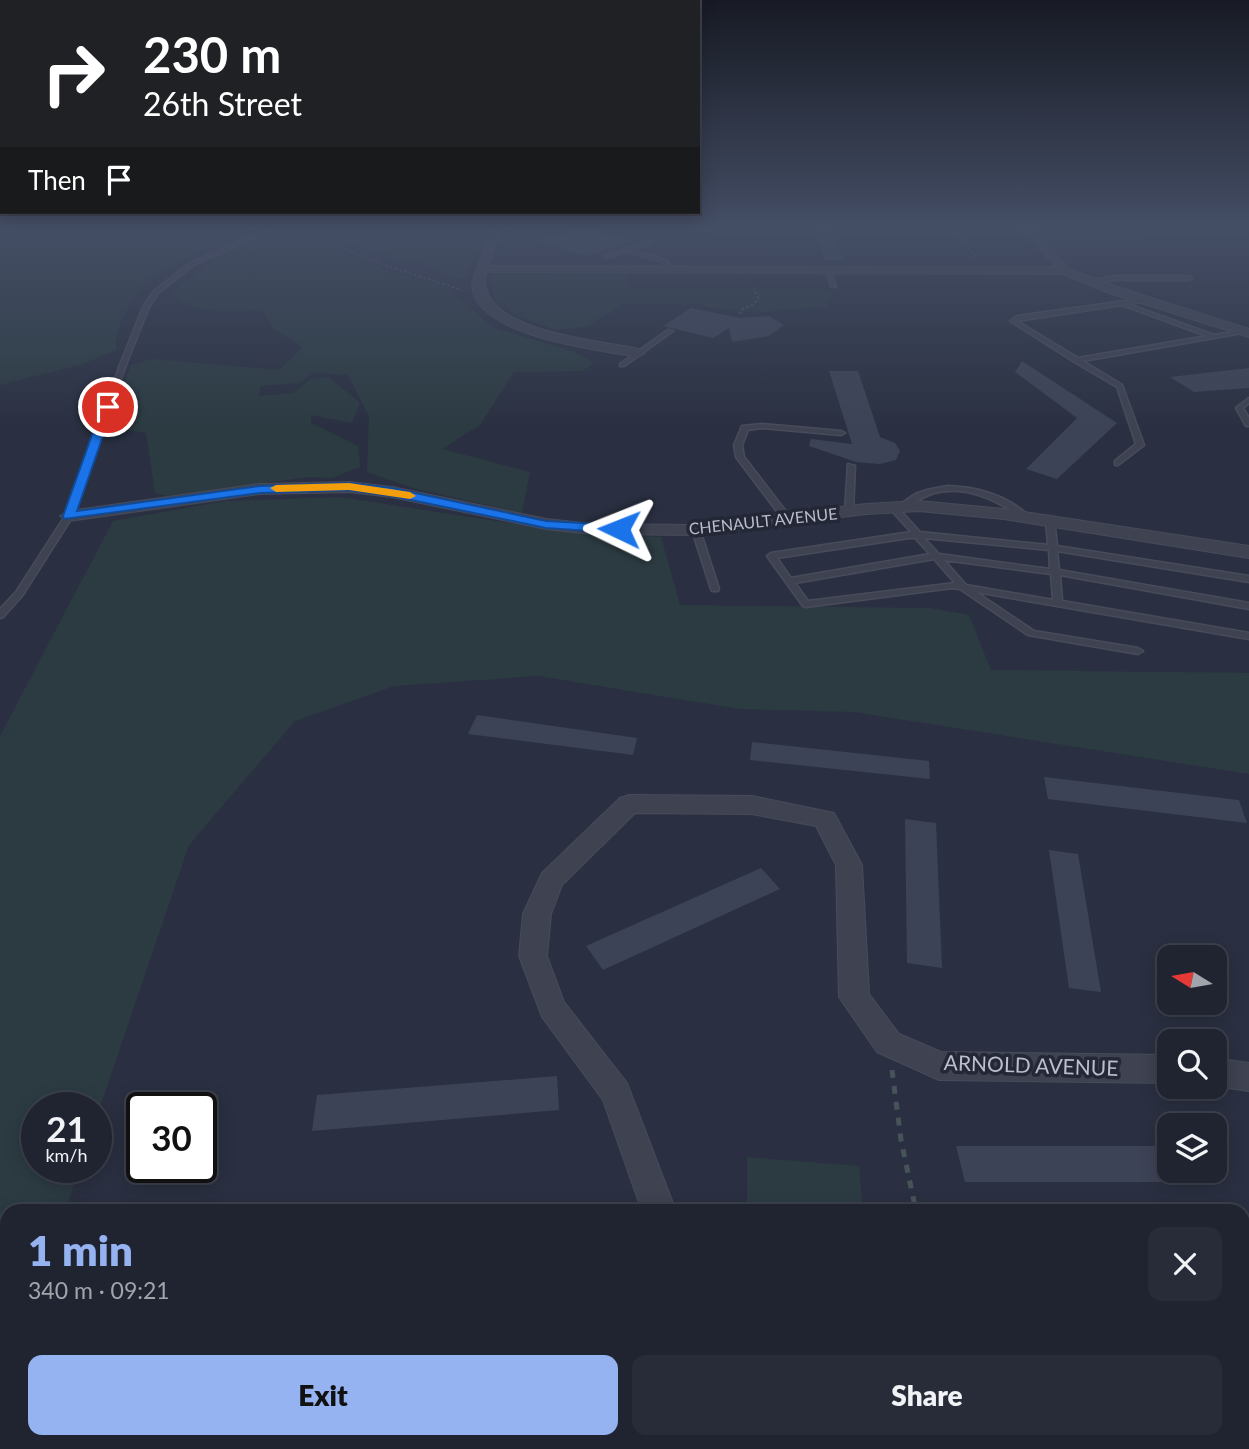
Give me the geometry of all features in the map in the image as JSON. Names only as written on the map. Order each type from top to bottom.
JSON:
[{"type":"street","points":[[479,295],[482,303],[489,310],[514,324],[550,335],[638,353]]},
{"type":"street","points":[[1131,295],[1247,332]]},
{"type":"street","name":"CHENAULT AVENUE","points":[[69,516],[260,489],[349,487],[392,492],[546,524],[593,529],[696,530],[849,511],[919,506],[1050,520],[1249,552]]},
{"type":"street","name":"ARNOLD AVENUE","points":[[656,1204],[616,1093],[552,1008],[533,956],[537,914],[551,880],[629,804],[752,805],[825,819],[849,865],[853,997],[888,1043],[939,1066],[1157,1069]]},
{"type":"street","points":[[1227,1074],[1249,1077]]},
{"type":"lane","points":[[0,615],[19,594],[69,516],[124,362],[146,307],[154,295]]},
{"type":"lane","points":[[1118,463],[1140,446],[1119,386],[1013,321],[1017,318],[1146,300]]},
{"type":"lane","points":[[1120,304],[1214,337]]},
{"type":"lane","points":[[622,365],[670,331]]},
{"type":"lane","points":[[1075,360],[1247,332]]},
{"type":"lane","points":[[1249,400],[1239,408],[1249,424]]},
{"type":"lane","points":[[788,520],[740,457],[738,444],[745,428],[762,426],[841,433]]},
{"type":"lane","points":[[849,511],[851,466]]},
{"type":"lane","points":[[897,508],[963,587],[1031,633],[1138,651]]},
{"type":"lane","points":[[1050,520],[1058,604]]},
{"type":"lane","points":[[696,530],[715,589]]},
{"type":"lane","points":[[1249,579],[1053,548],[918,535],[771,556],[806,604],[951,585],[1249,636]]},
{"type":"lane","points":[[789,581],[936,556],[1055,572],[1249,606]]},
{"type":"path","points":[[740,314],[742,309],[753,305],[758,298],[757,295]]},
{"type":"path","points":[[888,1043],[901,1140],[915,1204]]},
{"type":"shaded area","points":[[0,295],[137,295],[121,323],[116,350],[83,364],[0,385]]},
{"type":"shaded area","points":[[175,295],[454,295],[494,328],[575,352],[594,363],[583,371],[514,372],[480,425],[442,449],[530,472],[522,513],[413,488],[367,472],[369,416],[348,375],[313,373],[300,383],[261,386],[259,396],[294,393],[310,379],[329,377],[360,403],[352,423],[311,415],[311,423],[358,446],[360,467],[332,478],[309,477],[168,496],[155,493],[146,433],[106,427],[131,365],[152,359],[279,370],[303,347],[272,327],[263,311],[214,311],[191,306]]},
{"type":"shaded area","points":[[494,295],[833,295],[826,309],[818,307],[766,312],[723,310],[697,304],[623,304],[588,326],[556,330],[514,315],[495,300]]},
{"type":"shaded area","points":[[340,497],[566,532],[661,537],[680,605],[929,608],[969,615],[991,670],[1249,673],[1249,774],[854,712],[740,709],[538,676],[394,686],[295,721],[189,845],[105,1092],[21,1092],[21,1183],[75,1183],[67,1204],[0,1204],[0,736],[113,521],[226,501]]},
{"type":"shaded area","points":[[747,1157],[859,1166],[862,1204],[747,1204]]},
{"type":"building","points":[[691,308],[740,318],[769,316],[784,325],[769,336],[732,342],[729,328],[713,338],[663,326]]},
{"type":"building","points":[[1022,361],[1117,423],[1057,479],[1026,469],[1077,418],[1015,372]]},
{"type":"building","points":[[1249,368],[1249,388],[1194,392],[1170,377]]},
{"type":"building","points":[[829,371],[858,371],[880,437],[895,443],[900,451],[896,460],[880,464],[856,462],[809,446],[811,439],[852,444]]},
{"type":"building","points":[[477,715],[637,738],[633,755],[468,734]]},
{"type":"building","points":[[752,742],[929,761],[930,779],[750,760]]},
{"type":"building","points":[[1044,777],[1239,800],[1247,823],[1048,799]]},
{"type":"building","points":[[905,819],[936,823],[942,968],[907,963]]},
{"type":"building","points":[[1049,850],[1078,854],[1101,992],[1069,988]]},
{"type":"building","points":[[761,868],[780,889],[603,970],[586,946]]},
{"type":"building","points":[[557,1076],[559,1110],[312,1131],[317,1095]]},
{"type":"building","points":[[956,1146],[1157,1146],[1157,1182],[965,1182]]},
{"type":"slow traffic","points":[[276,488],[349,487],[410,496]]},
{"type":"route","points":[[108,407],[69,516],[260,489],[307,486],[392,492],[482,513],[546,524],[619,529]]}]
